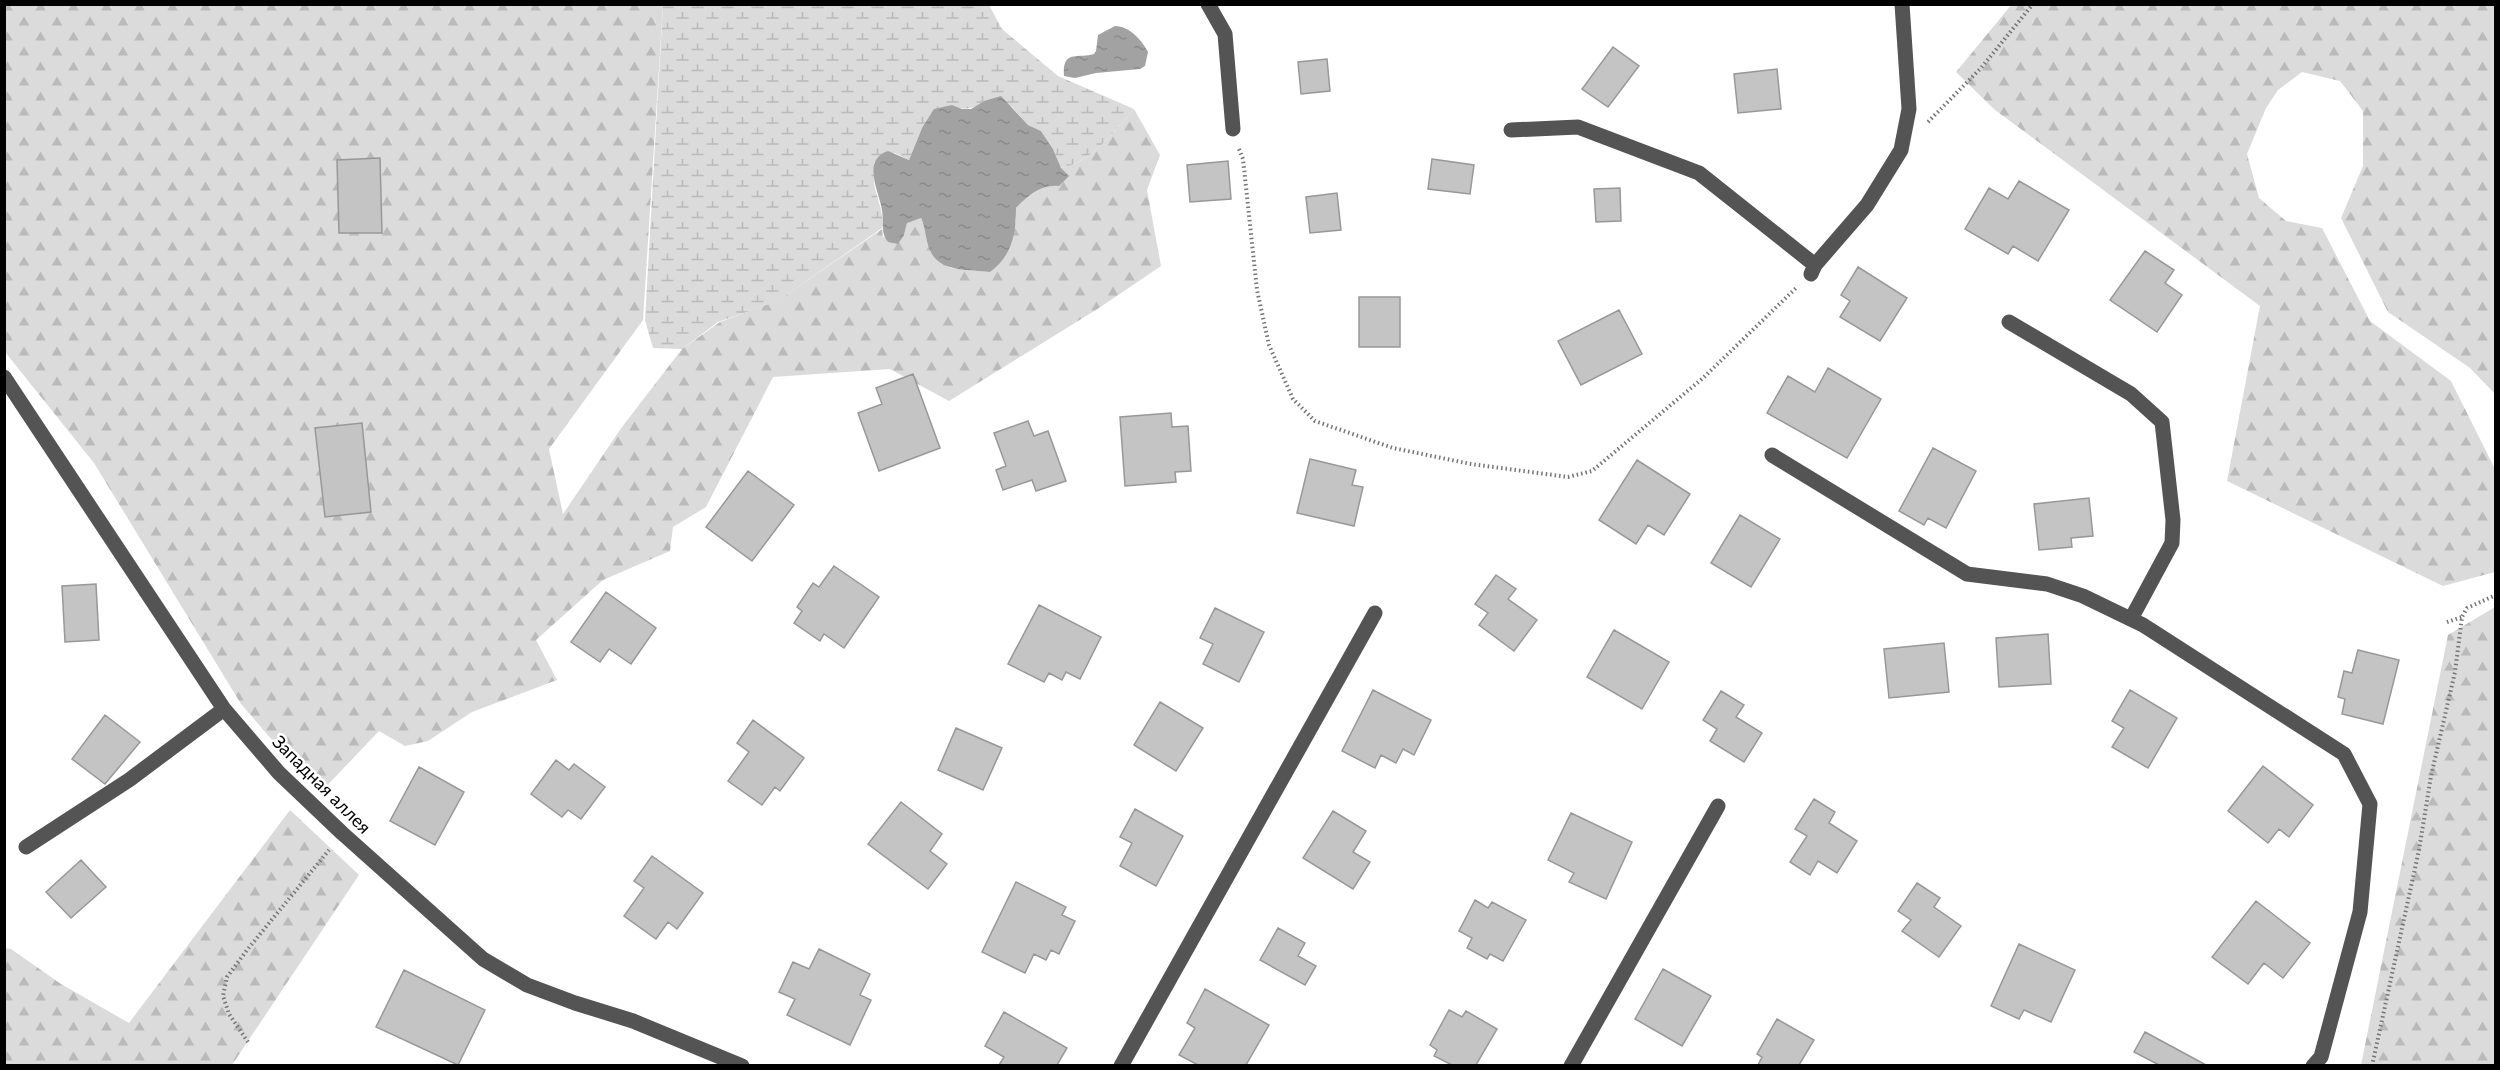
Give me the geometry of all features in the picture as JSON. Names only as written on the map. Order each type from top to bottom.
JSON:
[{"type":"street","points":[[1208,4],[1225,34],[1233,129]]},
{"type":"street","points":[[1512,130],[1578,127],[1699,173],[1813,269],[1867,205],[1901,150],[1910,109],[1902,4]]},
{"type":"street","points":[[2008,322],[2130,394],[2162,422],[2173,520],[2172,543],[2131,619]]},
{"type":"street","name":"Западная аллея","points":[[4,377],[225,709],[279,773],[342,833],[483,959],[527,985],[633,1021],[742,1065]]},
{"type":"street","points":[[1772,455],[1967,574],[2047,584],[2083,596],[2131,619],[2234,682],[2344,754],[2370,804],[2360,912],[2321,1057],[2313,1065]]},
{"type":"street","points":[[1120,1065],[1376,613]]},
{"type":"street","points":[[27,847],[129,780],[225,709]]},
{"type":"street","points":[[1571,1065],[1718,806]]},
{"type":"path","points":[[1901,150],[1981,68],[2033,4]]},
{"type":"path","points":[[1233,129],[1243,159],[1260,301],[1269,345],[1293,399],[1315,421],[1393,447],[1471,464],[1568,477],[1592,471],[1618,452],[1703,378],[1813,269]]},
{"type":"path","points":[[2372,1065],[2419,850],[2431,776],[2455,672],[2462,617],[2467,608],[2496,595]]},
{"type":"path","points":[[2447,622],[2462,617]]},
{"type":"path","points":[[248,1042],[229,1014],[223,996],[227,977],[342,833]]},
{"type":"green space","points":[[2012,4],[2495,5],[2495,394],[2470,368],[2388,312],[2341,218],[2363,166],[2363,111],[2340,81],[2302,72],[2278,90],[2266,108],[2247,154],[2259,198],[2286,221],[2322,228],[2370,321],[2451,381],[2495,469],[2495,572],[2443,586],[2227,481],[2260,306],[1995,110],[1956,72]]},
{"type":"green space","points":[[4,5],[663,5],[643,320],[549,449],[563,514],[622,427],[682,349],[720,322],[779,300],[882,229],[883,237],[904,235],[907,223],[913,218],[921,218],[927,240],[951,268],[967,269],[1016,222],[1016,208],[1025,198],[1048,185],[1061,168],[1072,165],[1093,153],[1134,109],[1160,155],[1147,190],[1161,266],[1099,308],[949,401],[890,369],[773,377],[706,507],[673,527],[670,551],[603,580],[536,640],[557,680],[472,712],[428,741],[405,746],[379,731],[319,794],[241,704],[94,463],[5,352]]},
{"type":"green space","points":[[663,5],[989,5],[1002,29],[1058,76],[1134,109],[1093,153],[1072,165],[1061,168],[1053,149],[1041,131],[1028,125],[1011,106],[984,101],[969,108],[952,106],[922,128],[909,160],[895,153],[874,162],[874,185],[881,212],[882,228],[778,301],[718,322],[682,349],[653,348],[645,320]]},
{"type":"green space","points":[[2495,607],[2495,1065],[2361,1065],[2448,635]]},
{"type":"green space","points":[[290,810],[359,875],[232,1065],[5,1065],[5,948],[11,949],[61,984],[129,1023]]},
{"type":"water","points":[[1115,26],[1130,31],[1142,43],[1148,52],[1145,66],[1140,69],[1096,73],[1075,78],[1064,76],[1068,58],[1094,54],[1098,35]]},
{"type":"water","points":[[1001,96],[1028,125],[1041,131],[1053,149],[1061,168],[1069,176],[1059,186],[1036,191],[1016,208],[1014,235],[1008,252],[990,272],[956,269],[940,263],[930,250],[921,218],[907,223],[904,235],[898,244],[888,242],[883,231],[882,210],[874,177],[875,161],[888,151],[909,160],[922,128],[934,109],[952,105],[962,109],[971,109],[984,101]]},
{"type":"building","points":[[1613,47],[1639,66],[1608,107],[1582,89]]},
{"type":"building","points":[[1327,59],[1330,91],[1301,94],[1298,62]]},
{"type":"building","points":[[1777,69],[1781,109],[1738,113],[1734,74]]},
{"type":"building","points":[[380,158],[382,233],[339,233],[337,160]]},
{"type":"building","points":[[1432,159],[1474,165],[1470,194],[1428,189]]},
{"type":"building","points":[[1228,161],[1231,199],[1190,202],[1187,165]]},
{"type":"building","points":[[2019,181],[2069,210],[2038,261],[2013,246],[2008,254],[1965,229],[1989,188],[2008,199]]},
{"type":"building","points":[[1620,188],[1621,221],[1596,222],[1594,189]]},
{"type":"building","points":[[1337,193],[1341,230],[1310,233],[1306,197]]},
{"type":"building","points":[[2145,251],[2174,270],[2165,283],[2182,295],[2157,332],[2110,300]]},
{"type":"building","points":[[1858,267],[1907,298],[1880,341],[1840,317],[1850,301],[1841,295]]},
{"type":"building","points":[[1359,297],[1400,297],[1400,347],[1359,347]]},
{"type":"building","points":[[1619,310],[1642,354],[1581,385],[1558,341]]},
{"type":"building","points":[[1828,368],[1881,399],[1847,458],[1767,413],[1788,376],[1815,392]]},
{"type":"building","points":[[913,374],[940,448],[879,471],[858,413],[882,404],[876,388]]},
{"type":"building","points":[[1171,413],[1172,427],[1188,426],[1191,471],[1175,472],[1176,482],[1125,486],[1120,417]]},
{"type":"building","points":[[1028,421],[1034,436],[1048,431],[1066,481],[1036,491],[1032,480],[1003,490],[996,470],[1006,466],[994,433]]},
{"type":"building","points":[[362,423],[371,512],[325,517],[315,428]]},
{"type":"building","points":[[1933,448],[1976,471],[1946,528],[1928,518],[1924,525],[1899,511]]},
{"type":"building","points":[[1310,459],[1356,470],[1352,485],[1363,487],[1354,526],[1297,513]]},
{"type":"building","points":[[1637,460],[1690,494],[1664,535],[1648,525],[1636,544],[1599,520]]},
{"type":"building","points":[[748,471],[794,505],[752,561],[706,527]]},
{"type":"building","points":[[2089,498],[2093,536],[2071,538],[2072,547],[2039,550],[2034,504]]},
{"type":"building","points":[[1740,515],[1780,539],[1751,587],[1711,563]]},
{"type":"building","points":[[834,566],[879,597],[844,648],[824,634],[820,641],[794,623],[802,611],[797,607],[813,583],[819,587]]},
{"type":"building","points":[[1496,575],[1516,589],[1508,599],[1537,620],[1514,651],[1479,625],[1488,613],[1475,604]]},
{"type":"building","points":[[96,584],[99,640],[65,642],[62,586]]},
{"type":"building","points":[[606,592],[656,628],[631,664],[609,649],[600,662],[571,642]]},
{"type":"building","points":[[1039,605],[1101,637],[1080,679],[1066,672],[1062,680],[1049,673],[1044,682],[1008,664]]},
{"type":"building","points":[[1215,608],[1264,632],[1239,682],[1203,664],[1213,644],[1200,638]]},
{"type":"building","points":[[1614,630],[1669,662],[1642,709],[1587,677]]},
{"type":"building","points":[[2048,634],[2051,684],[1999,687],[1996,638]]},
{"type":"building","points":[[1944,643],[1949,692],[1889,698],[1884,649]]},
{"type":"building","points":[[2358,650],[2399,660],[2383,724],[2342,714],[2345,699],[2338,697],[2344,671],[2352,673]]},
{"type":"building","points":[[1373,690],[1431,720],[1414,755],[1403,749],[1396,763],[1381,755],[1375,768],[1342,751]]},
{"type":"building","points":[[2130,690],[2177,718],[2148,768],[2112,747],[2124,728],[2112,721]]},
{"type":"building","points":[[1721,691],[1744,705],[1736,717],[1762,733],[1744,762],[1710,741],[1717,729],[1703,720]]},
{"type":"building","points":[[1160,702],[1203,728],[1176,771],[1134,745]]},
{"type":"building","points":[[105,715],[140,742],[105,784],[72,759]]},
{"type":"building","points":[[753,720],[804,758],[780,791],[775,787],[762,805],[728,781],[749,752],[737,743]]},
{"type":"building","points":[[956,728],[1002,748],[983,790],[938,770]]},
{"type":"building","points":[[556,760],[569,770],[574,764],[605,787],[581,819],[568,810],[562,817],[531,794]]},
{"type":"building","points":[[2263,766],[2313,805],[2289,837],[2279,829],[2268,843],[2228,811]]},
{"type":"building","points":[[419,767],[464,792],[435,845],[390,821]]},
{"type":"building","points":[[1814,799],[1835,812],[1829,823],[1857,841],[1837,873],[1818,861],[1810,875],[1790,862],[1807,836],[1795,829]]},
{"type":"building","points":[[901,802],[942,834],[930,851],[947,864],[928,889],[868,844]]},
{"type":"building","points":[[1135,809],[1183,836],[1156,886],[1120,866],[1132,843],[1120,837]]},
{"type":"building","points":[[1333,811],[1366,831],[1353,852],[1370,862],[1353,889],[1303,858]]},
{"type":"building","points":[[1571,813],[1632,842],[1606,899],[1569,882],[1574,873],[1548,860]]},
{"type":"building","points":[[652,856],[703,893],[677,929],[668,922],[656,939],[624,916],[644,888],[634,881]]},
{"type":"building","points":[[81,860],[106,887],[71,918],[46,892]]},
{"type":"building","points":[[1016,882],[1066,907],[1062,915],[1075,921],[1059,954],[1051,950],[1046,960],[1034,954],[1025,973],[982,952]]},
{"type":"building","points":[[1917,883],[1940,898],[1934,907],[1961,926],[1939,957],[1902,931],[1911,920],[1898,911]]},
{"type":"building","points":[[1475,900],[1488,908],[1492,902],[1526,920],[1503,961],[1490,954],[1487,959],[1467,948],[1472,938],[1459,931]]},
{"type":"building","points":[[2256,901],[2310,943],[2283,978],[2264,963],[2248,984],[2212,957]]},
{"type":"building","points":[[1278,928],[1305,943],[1298,956],[1316,966],[1305,985],[1260,960]]},
{"type":"building","points":[[2019,944],[2075,970],[2051,1022],[2024,1010],[2019,1019],[1991,1006]]},
{"type":"building","points":[[819,949],[870,974],[860,995],[871,1000],[850,1045],[787,1015],[795,999],[779,992],[793,962],[809,969]]},
{"type":"building","points":[[1663,969],[1711,996],[1682,1046],[1635,1019]]},
{"type":"building","points":[[404,970],[485,1010],[458,1065],[376,1027]]},
{"type":"building","points":[[1205,989],[1269,1025],[1246,1065],[1198,1065],[1179,1055],[1195,1028],[1187,1023]]},
{"type":"building","points":[[1449,1010],[1462,1017],[1466,1011],[1497,1029],[1476,1065],[1452,1065],[1434,1056],[1437,1050],[1430,1045]]},
{"type":"building","points":[[1004,1012],[1067,1048],[1057,1065],[999,1065],[1004,1057],[985,1046]]},
{"type":"building","points":[[1777,1019],[1814,1040],[1799,1065],[1758,1065],[1762,1057],[1757,1054]]},
{"type":"building","points":[[2145,1032],[2206,1065],[2159,1065],[2134,1052]]}]
